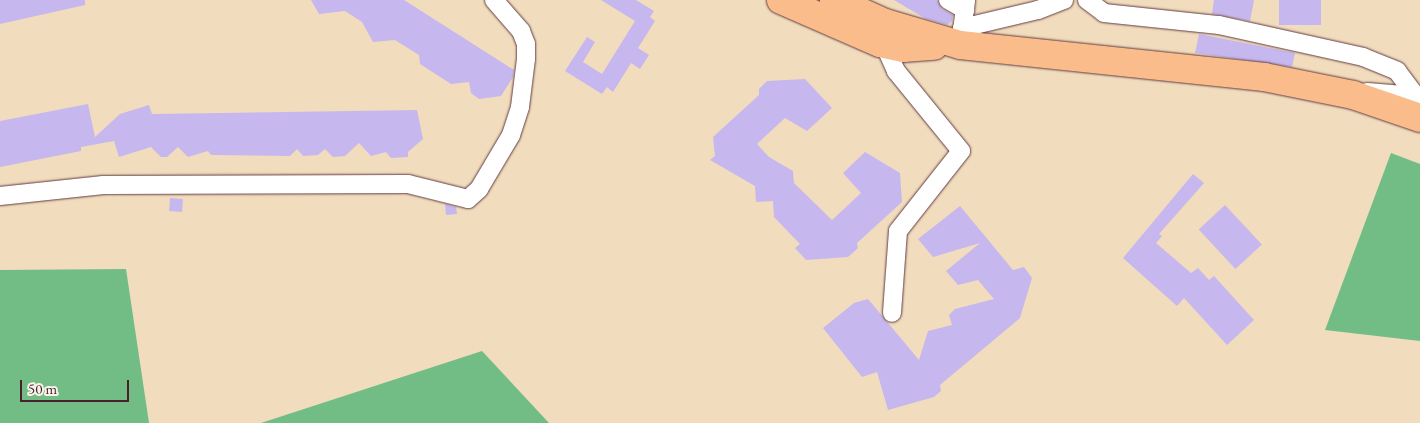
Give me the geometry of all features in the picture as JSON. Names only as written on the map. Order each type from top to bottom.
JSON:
[{"type":"main road","points":[[781,0],[884,44],[903,48],[963,21]]},
{"type":"main road","points":[[834,0],[885,23],[963,21],[1418,104]]},
{"type":"street","points":[[0,196],[103,185],[408,184],[468,199],[479,189],[511,134],[520,107],[525,68],[526,40],[516,23],[494,0]]},
{"type":"street","points":[[948,0],[963,21],[1038,10],[1064,0]]},
{"type":"street","points":[[1087,0],[1104,13],[1219,26],[1363,57],[1397,72],[1418,104]]},
{"type":"street","points":[[884,44],[896,72],[960,151],[898,231],[892,313]]},
{"type":"green space","points":[[1391,153],[1420,164],[1420,341],[1325,330]]},
{"type":"green space","points":[[126,269],[149,423],[0,423],[0,270]]},
{"type":"green space","points":[[482,351],[549,423],[261,423]]},
{"type":"building","points":[[0,0],[85,0],[85,5],[0,24]]},
{"type":"building","points":[[311,0],[404,0],[514,70],[513,77],[501,96],[479,99],[471,93],[469,82],[451,84],[420,64],[419,55],[395,40],[373,42],[362,22],[345,11],[319,14]]},
{"type":"building","points":[[601,0],[636,0],[654,11],[650,17],[655,21],[638,48],[649,55],[640,69],[631,63],[613,92],[607,87],[602,94],[565,71],[587,37],[595,42],[583,62],[602,74],[635,21]]},
{"type":"building","points":[[894,0],[937,0],[942,9],[953,15],[952,21],[947,25],[926,19]]},
{"type":"building","points":[[1214,0],[1254,0],[1250,21],[1212,14]]},
{"type":"building","points":[[1279,0],[1321,0],[1321,25],[1279,25]]},
{"type":"building","points":[[1199,34],[1295,53],[1292,67],[1195,53]]},
{"type":"building","points":[[805,79],[832,108],[807,131],[785,118],[757,144],[769,157],[793,171],[794,183],[832,220],[861,193],[843,173],[865,152],[900,173],[902,202],[857,243],[858,248],[848,257],[806,260],[795,248],[800,244],[774,217],[773,201],[756,202],[755,186],[710,160],[715,156],[713,137],[759,95],[759,89],[767,81]]},
{"type":"building","points":[[88,104],[95,137],[120,114],[149,105],[152,114],[417,110],[423,139],[408,152],[408,157],[391,158],[386,152],[371,156],[359,143],[345,156],[333,157],[325,149],[318,155],[303,156],[297,149],[290,156],[211,155],[208,151],[188,157],[178,147],[167,157],[161,157],[151,147],[119,157],[114,141],[81,147],[81,151],[0,167],[0,121]]},
{"type":"building","points":[[1193,174],[1204,183],[1159,234],[1162,236],[1156,243],[1191,273],[1198,268],[1209,280],[1214,276],[1254,320],[1227,345],[1184,298],[1177,306],[1123,258]]},
{"type":"building","points":[[170,198],[183,199],[182,212],[169,211]]},
{"type":"building","points":[[445,204],[456,207],[457,214],[446,215]]},
{"type":"building","points":[[1225,205],[1262,244],[1235,269],[1199,230]]},
{"type":"building","points":[[960,206],[1013,270],[1024,267],[1032,278],[1020,318],[940,385],[941,391],[934,397],[888,410],[877,372],[862,377],[823,328],[854,303],[868,299],[919,360],[928,331],[952,325],[949,315],[955,309],[994,299],[978,280],[958,285],[946,271],[980,243],[933,257],[918,239]]}]
